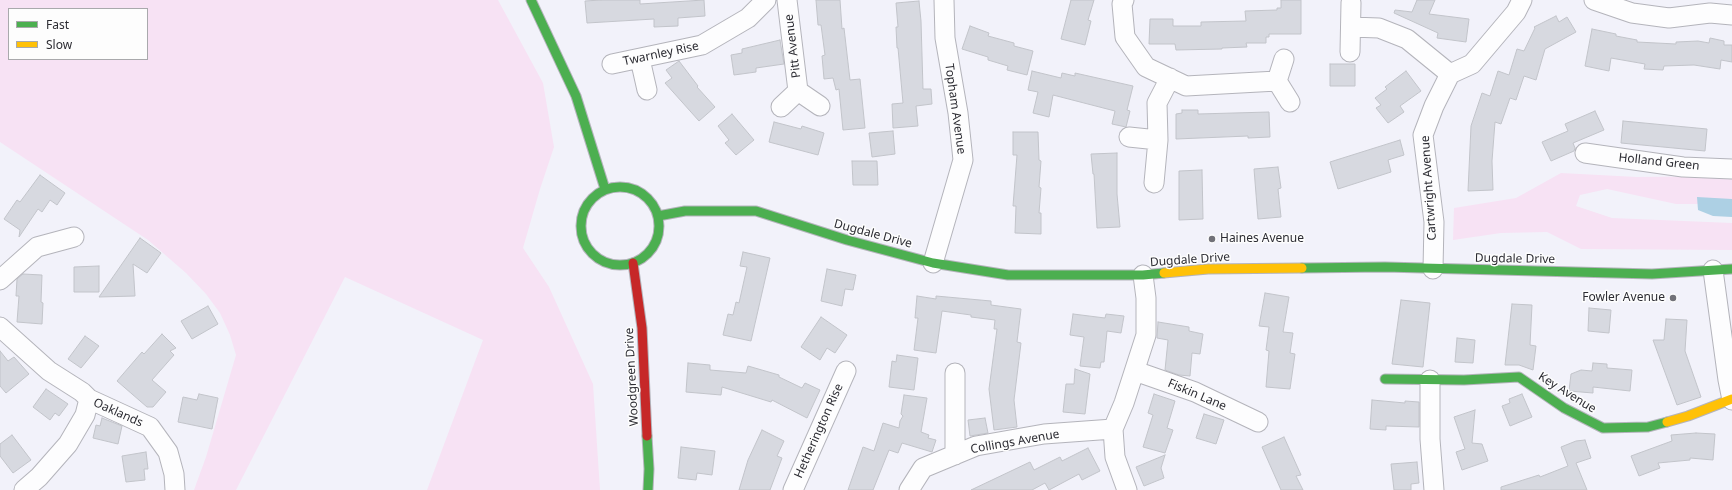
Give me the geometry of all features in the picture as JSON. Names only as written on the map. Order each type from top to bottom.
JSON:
[{"type":"street","points":[[531,0],[576,96],[605,189]]},
{"type":"street","name":"Twarnley Rise","points":[[612,64],[702,45],[748,18],[766,0]]},
{"type":"street","name":"Pitt Avenue","points":[[787,0],[798,91]]},
{"type":"street","name":"Topham Avenue","points":[[933,262],[963,160],[958,113],[945,38],[944,0]]},
{"type":"street","points":[[1124,0],[1122,4],[1125,37],[1146,67],[1186,86],[1276,81]]},
{"type":"street","points":[[1351,27],[1379,28],[1407,39],[1450,74],[1472,64],[1516,12],[1522,0]]},
{"type":"street","points":[[1594,0],[1632,13],[1668,18],[1710,13],[1732,15]]},
{"type":"street","points":[[1350,52],[1351,3]]},
{"type":"street","points":[[640,58],[647,90]]},
{"type":"street","points":[[1276,81],[1284,60]]},
{"type":"street","name":"Cartwright Avenue","points":[[1433,268],[1434,222],[1423,135],[1434,106],[1450,74]]},
{"type":"street","points":[[1154,183],[1158,140],[1157,103],[1170,78]]},
{"type":"street","points":[[1276,81],[1290,102]]},
{"type":"street","points":[[781,107],[798,91],[820,106]]},
{"type":"street","points":[[1129,137],[1158,140]]},
{"type":"street","name":"Holland Green","points":[[1585,154],[1683,167],[1732,169]]},
{"type":"street","points":[[622,187],[638,191],[647,197],[654,206],[658,216],[660,228],[652,250],[643,258],[633,263],[621,265],[608,264],[589,250],[583,239],[580,227],[584,210],[595,195],[605,189],[622,187]]},
{"type":"street","name":"Dugdale Drive","points":[[658,216],[685,212],[756,211],[847,240],[933,262],[1008,275],[1143,275],[1208,269],[1385,267],[1652,274],[1732,269]]},
{"type":"street","points":[[0,280],[37,248],[74,237]]},
{"type":"street","name":"Woodgreen Drive","points":[[633,263],[642,328],[649,469],[648,490]]},
{"type":"street","points":[[1712,270],[1732,400]]},
{"type":"street","points":[[1127,490],[1115,457],[1113,429],[1124,403],[1146,335],[1146,298],[1143,275]]},
{"type":"street","name":"Oaklands","points":[[0,327],[49,371],[82,392],[87,407],[150,427],[168,452],[174,474],[174,490]]},
{"type":"street","name":"Hetherington Rise","points":[[793,490],[846,371]]},
{"type":"street","name":"Fiskin Lane","points":[[1135,371],[1195,392],[1258,422]]},
{"type":"street","points":[[955,455],[956,373]]},
{"type":"street","name":"Key Avenue","points":[[1385,379],[1464,380],[1520,377],[1564,408],[1603,428],[1648,427],[1688,416],[1732,400]]},
{"type":"street","points":[[1430,380],[1430,439],[1434,490]]},
{"type":"street","points":[[24,490],[39,477],[68,444],[87,407]]},
{"type":"street","name":"Collings Avenue","points":[[909,490],[923,468],[976,446],[1044,434],[1113,429]]},
{"type":"shaded area","points":[[0,0],[498,0],[543,83],[554,147],[523,248],[549,287],[593,384],[600,490],[427,490],[483,340],[345,277],[236,490],[194,490],[206,457],[236,355],[230,335],[220,313],[206,294],[186,273],[148,240],[0,142]]},
{"type":"shaded area","points":[[1561,173],[1637,177],[1732,176],[1732,204],[1676,204],[1607,189],[1580,195],[1576,206],[1612,218],[1732,223],[1732,250],[1581,249],[1547,232],[1501,233],[1453,240],[1454,208],[1516,198]]},
{"type":"water","points":[[1697,197],[1732,199],[1732,217],[1713,216],[1698,210]]},
{"type":"building","points":[[640,0],[640,4],[704,0],[705,16],[678,18],[678,26],[654,27],[654,19],[587,23],[585,1]]},
{"type":"building","points":[[816,0],[840,0],[842,29],[844,28],[850,80],[860,79],[865,128],[843,130],[839,89],[836,90],[833,78],[824,79],[822,56],[825,55],[821,25],[818,25]]},
{"type":"building","points":[[1071,0],[1094,0],[1088,20],[1091,21],[1085,45],[1061,39]]},
{"type":"building","points":[[1281,0],[1301,0],[1301,34],[1269,34],[1269,37],[1266,37],[1266,43],[1246,43],[1247,47],[1222,49],[1176,50],[1175,44],[1149,44],[1150,19],[1173,19],[1173,26],[1201,26],[1201,22],[1246,21],[1245,11],[1277,10],[1277,8],[1281,8]]},
{"type":"building","points":[[1417,0],[1435,0],[1429,14],[1469,19],[1466,42],[1437,38],[1438,33],[1394,13],[1395,10],[1412,12]]},
{"type":"building","points":[[919,1],[923,89],[931,89],[932,104],[916,106],[918,126],[893,128],[892,104],[903,103],[897,48],[896,27],[898,27],[896,3]]},
{"type":"building","points":[[1556,16],[1559,22],[1567,17],[1576,32],[1545,49],[1536,80],[1524,76],[1516,100],[1510,98],[1501,124],[1495,122],[1492,161],[1493,190],[1468,191],[1471,126],[1482,93],[1490,96],[1498,71],[1509,75],[1517,49],[1524,51],[1535,28],[1534,27]]},
{"type":"building","points":[[970,26],[989,33],[988,36],[1014,43],[1014,46],[1033,51],[1027,75],[1007,70],[1008,66],[988,60],[988,57],[962,49]]},
{"type":"building","points":[[1592,29],[1637,40],[1637,42],[1676,44],[1676,42],[1698,41],[1709,43],[1710,38],[1724,41],[1724,45],[1732,45],[1732,62],[1721,60],[1720,69],[1694,65],[1664,66],[1663,70],[1644,69],[1645,64],[1611,58],[1609,71],[1585,66]]},
{"type":"building","points":[[780,40],[784,64],[756,68],[756,72],[734,75],[731,55],[742,53],[742,49]]},
{"type":"building","points":[[679,61],[698,86],[697,87],[715,107],[699,121],[665,83],[672,78],[666,70]]},
{"type":"building","points":[[1330,64],[1355,64],[1355,86],[1330,86]]},
{"type":"building","points":[[1032,71],[1061,78],[1062,73],[1075,76],[1075,73],[1133,86],[1127,110],[1130,111],[1126,127],[1112,124],[1115,111],[1053,95],[1049,117],[1033,113],[1038,92],[1028,90]]},
{"type":"building","points":[[1406,71],[1421,91],[1400,106],[1404,112],[1388,123],[1376,108],[1381,105],[1375,98],[1387,89],[1385,87]]},
{"type":"building","points":[[1182,110],[1198,110],[1198,114],[1269,112],[1270,137],[1248,138],[1248,136],[1176,139],[1176,114],[1182,113]]},
{"type":"building","points":[[1595,111],[1604,130],[1573,143],[1575,148],[1574,151],[1551,161],[1542,142],[1568,131],[1565,124]]},
{"type":"building","points":[[732,114],[754,140],[736,155],[725,143],[729,140],[718,126]]},
{"type":"building","points":[[1623,121],[1707,129],[1705,151],[1621,143]]},
{"type":"building","points":[[774,122],[801,129],[802,126],[824,133],[818,155],[769,142]]},
{"type":"building","points":[[893,131],[895,154],[872,157],[869,133]]},
{"type":"building","points":[[1013,132],[1038,132],[1039,160],[1041,161],[1039,213],[1041,213],[1041,234],[1015,233],[1016,206],[1013,206],[1017,155],[1013,155]]},
{"type":"building","points":[[1400,140],[1404,155],[1388,160],[1391,172],[1338,189],[1330,162]]},
{"type":"building","points":[[1117,153],[1117,194],[1120,227],[1097,228],[1094,174],[1091,154]]},
{"type":"building","points":[[852,161],[877,161],[878,185],[853,185]]},
{"type":"building","points":[[1278,167],[1281,188],[1278,189],[1281,217],[1258,219],[1254,169]]},
{"type":"building","points":[[1202,170],[1203,219],[1179,220],[1179,171]]},
{"type":"building","points":[[40,175],[65,193],[57,205],[50,200],[42,212],[38,209],[19,237],[20,230],[4,219],[17,200],[20,202]]},
{"type":"building","points":[[140,238],[161,253],[147,273],[133,264],[135,296],[99,297]]},
{"type":"building","points":[[743,252],[770,258],[751,341],[723,335],[728,314],[733,315],[736,302],[739,303],[747,267],[740,266]]},
{"type":"building","points":[[99,266],[99,292],[74,292],[74,267]]},
{"type":"building","points":[[827,269],[856,275],[853,290],[845,289],[842,306],[821,301]]},
{"type":"building","points":[[23,274],[42,275],[42,324],[17,322],[19,296],[16,296],[17,279]]},
{"type":"building","points":[[1265,293],[1289,297],[1283,332],[1293,333],[1290,353],[1295,354],[1290,389],[1266,387],[1269,351],[1266,350],[1269,327],[1259,326]]},
{"type":"building","points":[[917,296],[936,299],[936,296],[991,301],[991,305],[1021,309],[1017,342],[1021,343],[1014,400],[1017,427],[994,430],[989,389],[997,329],[994,329],[995,320],[942,311],[936,353],[914,350],[918,318],[915,318]]},
{"type":"building","points":[[1401,300],[1430,303],[1423,367],[1392,364]]},
{"type":"building","points":[[1512,304],[1532,305],[1530,345],[1536,346],[1533,370],[1519,365],[1505,365]]},
{"type":"building","points":[[208,306],[218,324],[192,339],[181,321]]},
{"type":"building","points":[[1589,308],[1611,310],[1609,333],[1588,331]]},
{"type":"building","points":[[1073,314],[1105,318],[1106,314],[1124,316],[1121,333],[1107,331],[1104,362],[1101,362],[1100,368],[1080,366],[1084,337],[1070,335]]},
{"type":"building","points":[[821,317],[847,335],[835,353],[827,348],[820,360],[801,347]]},
{"type":"building","points":[[1666,319],[1687,320],[1685,351],[1701,397],[1677,405],[1653,340],[1664,340]]},
{"type":"building","points":[[1158,322],[1189,327],[1189,331],[1203,334],[1200,354],[1192,353],[1190,376],[1179,375],[1165,370],[1168,340],[1157,338]]},
{"type":"building","points":[[162,334],[176,348],[170,351],[174,355],[152,380],[166,392],[153,407],[147,407],[117,381],[142,352],[144,354]]},
{"type":"building","points":[[85,336],[99,346],[81,368],[68,359]]},
{"type":"building","points":[[1457,338],[1475,340],[1473,363],[1455,362]]},
{"type":"building","points":[[0,351],[8,361],[14,357],[29,374],[6,393],[0,386]]},
{"type":"building","points":[[897,355],[918,358],[914,390],[889,387],[892,361],[896,362]]},
{"type":"building","points":[[688,363],[710,365],[710,370],[746,373],[748,366],[779,375],[779,377],[802,388],[805,383],[820,390],[807,418],[772,400],[771,402],[722,387],[721,395],[686,392]]},
{"type":"building","points":[[1593,363],[1607,364],[1607,368],[1632,370],[1630,391],[1593,387],[1593,393],[1569,391],[1571,374],[1581,370],[1592,371]]},
{"type":"building","points":[[1075,369],[1090,374],[1085,414],[1063,412],[1066,384],[1074,384]]},
{"type":"building","points":[[46,389],[68,404],[59,416],[55,413],[50,420],[33,407]]},
{"type":"building","points":[[199,394],[218,398],[212,429],[178,422],[183,397],[197,400]]},
{"type":"building","points":[[1154,394],[1175,401],[1167,428],[1173,430],[1165,453],[1143,447],[1153,415],[1148,413]]},
{"type":"building","points":[[1522,394],[1532,417],[1510,426],[1502,406],[1510,403],[1509,399]]},
{"type":"building","points":[[904,395],[927,398],[921,432],[929,435],[928,438],[936,440],[932,452],[902,443],[898,453],[889,450],[873,490],[848,490],[863,447],[874,451],[883,423],[899,428],[900,421],[903,416],[901,414]]},
{"type":"building","points":[[1372,400],[1405,403],[1405,401],[1419,402],[1419,427],[1386,426],[1386,430],[1370,429]]},
{"type":"building","points":[[1475,410],[1472,443],[1482,444],[1488,461],[1462,470],[1456,452],[1465,449],[1454,417]]},
{"type":"building","points":[[1204,414],[1224,420],[1216,444],[1196,438]]},
{"type":"building","points":[[102,418],[122,426],[118,444],[93,438],[96,425],[100,426]]},
{"type":"building","points":[[985,418],[988,433],[970,436],[968,420]]},
{"type":"building","points":[[762,430],[784,441],[777,456],[782,458],[770,490],[739,490],[748,460]]},
{"type":"building","points":[[1696,433],[1715,434],[1713,460],[1690,458],[1690,460],[1658,463],[1660,468],[1639,476],[1631,456],[1672,441],[1671,435]]},
{"type":"building","points":[[12,435],[31,460],[13,473],[0,456],[0,444]]},
{"type":"building","points":[[1284,437],[1301,475],[1296,476],[1303,490],[1281,490],[1262,447]]},
{"type":"building","points":[[1585,440],[1591,458],[1576,463],[1587,490],[1501,490],[1501,487],[1539,475],[1540,477],[1568,466],[1561,447],[1576,441]]},
{"type":"building","points":[[681,447],[715,451],[712,475],[697,473],[696,480],[678,478]]},
{"type":"building","points":[[1088,448],[1100,471],[1082,480],[1079,474],[1049,490],[1045,483],[1032,490],[971,490],[1030,462],[1034,470],[1060,457],[1062,461]]},
{"type":"building","points":[[146,452],[148,469],[144,469],[145,480],[126,482],[122,456]]},
{"type":"building","points":[[1165,455],[1161,468],[1164,478],[1144,486],[1136,467]]},
{"type":"building","points":[[1417,462],[1419,483],[1411,484],[1411,490],[1394,490],[1391,464]]},
{"type":"traffic: fast","points":[[531,0],[576,96],[605,189]]},
{"type":"traffic: fast","points":[[620,187],[635,190],[648,198],[656,211],[659,226],[656,241],[648,254],[635,262],[620,265],[605,262],[592,254],[584,241],[581,226],[584,211],[592,198],[605,190],[620,187]]},
{"type":"traffic: fast","points":[[658,216],[685,211],[756,211],[847,240],[933,263],[1008,275],[1143,275],[1164,273]]},
{"type":"traffic: fast","points":[[1302,268],[1385,267],[1652,274],[1732,269]]},
{"type":"traffic: fast","points":[[1385,379],[1464,380],[1519,377],[1564,408],[1603,428],[1648,427],[1667,422]]},
{"type":"traffic: fast","points":[[647,436],[649,469],[648,490]]},
{"type":"traffic: slow","points":[[1164,273],[1208,269],[1302,268]]},
{"type":"traffic: slow","points":[[1667,422],[1688,416],[1732,399]]},
{"type":"traffic: jam","points":[[633,263],[642,328],[647,436]]},
{"type":"place","name":"Haines Avenue","points":[[1212,239]]},
{"type":"place","name":"Fowler Avenue","points":[[1673,298]]}]
